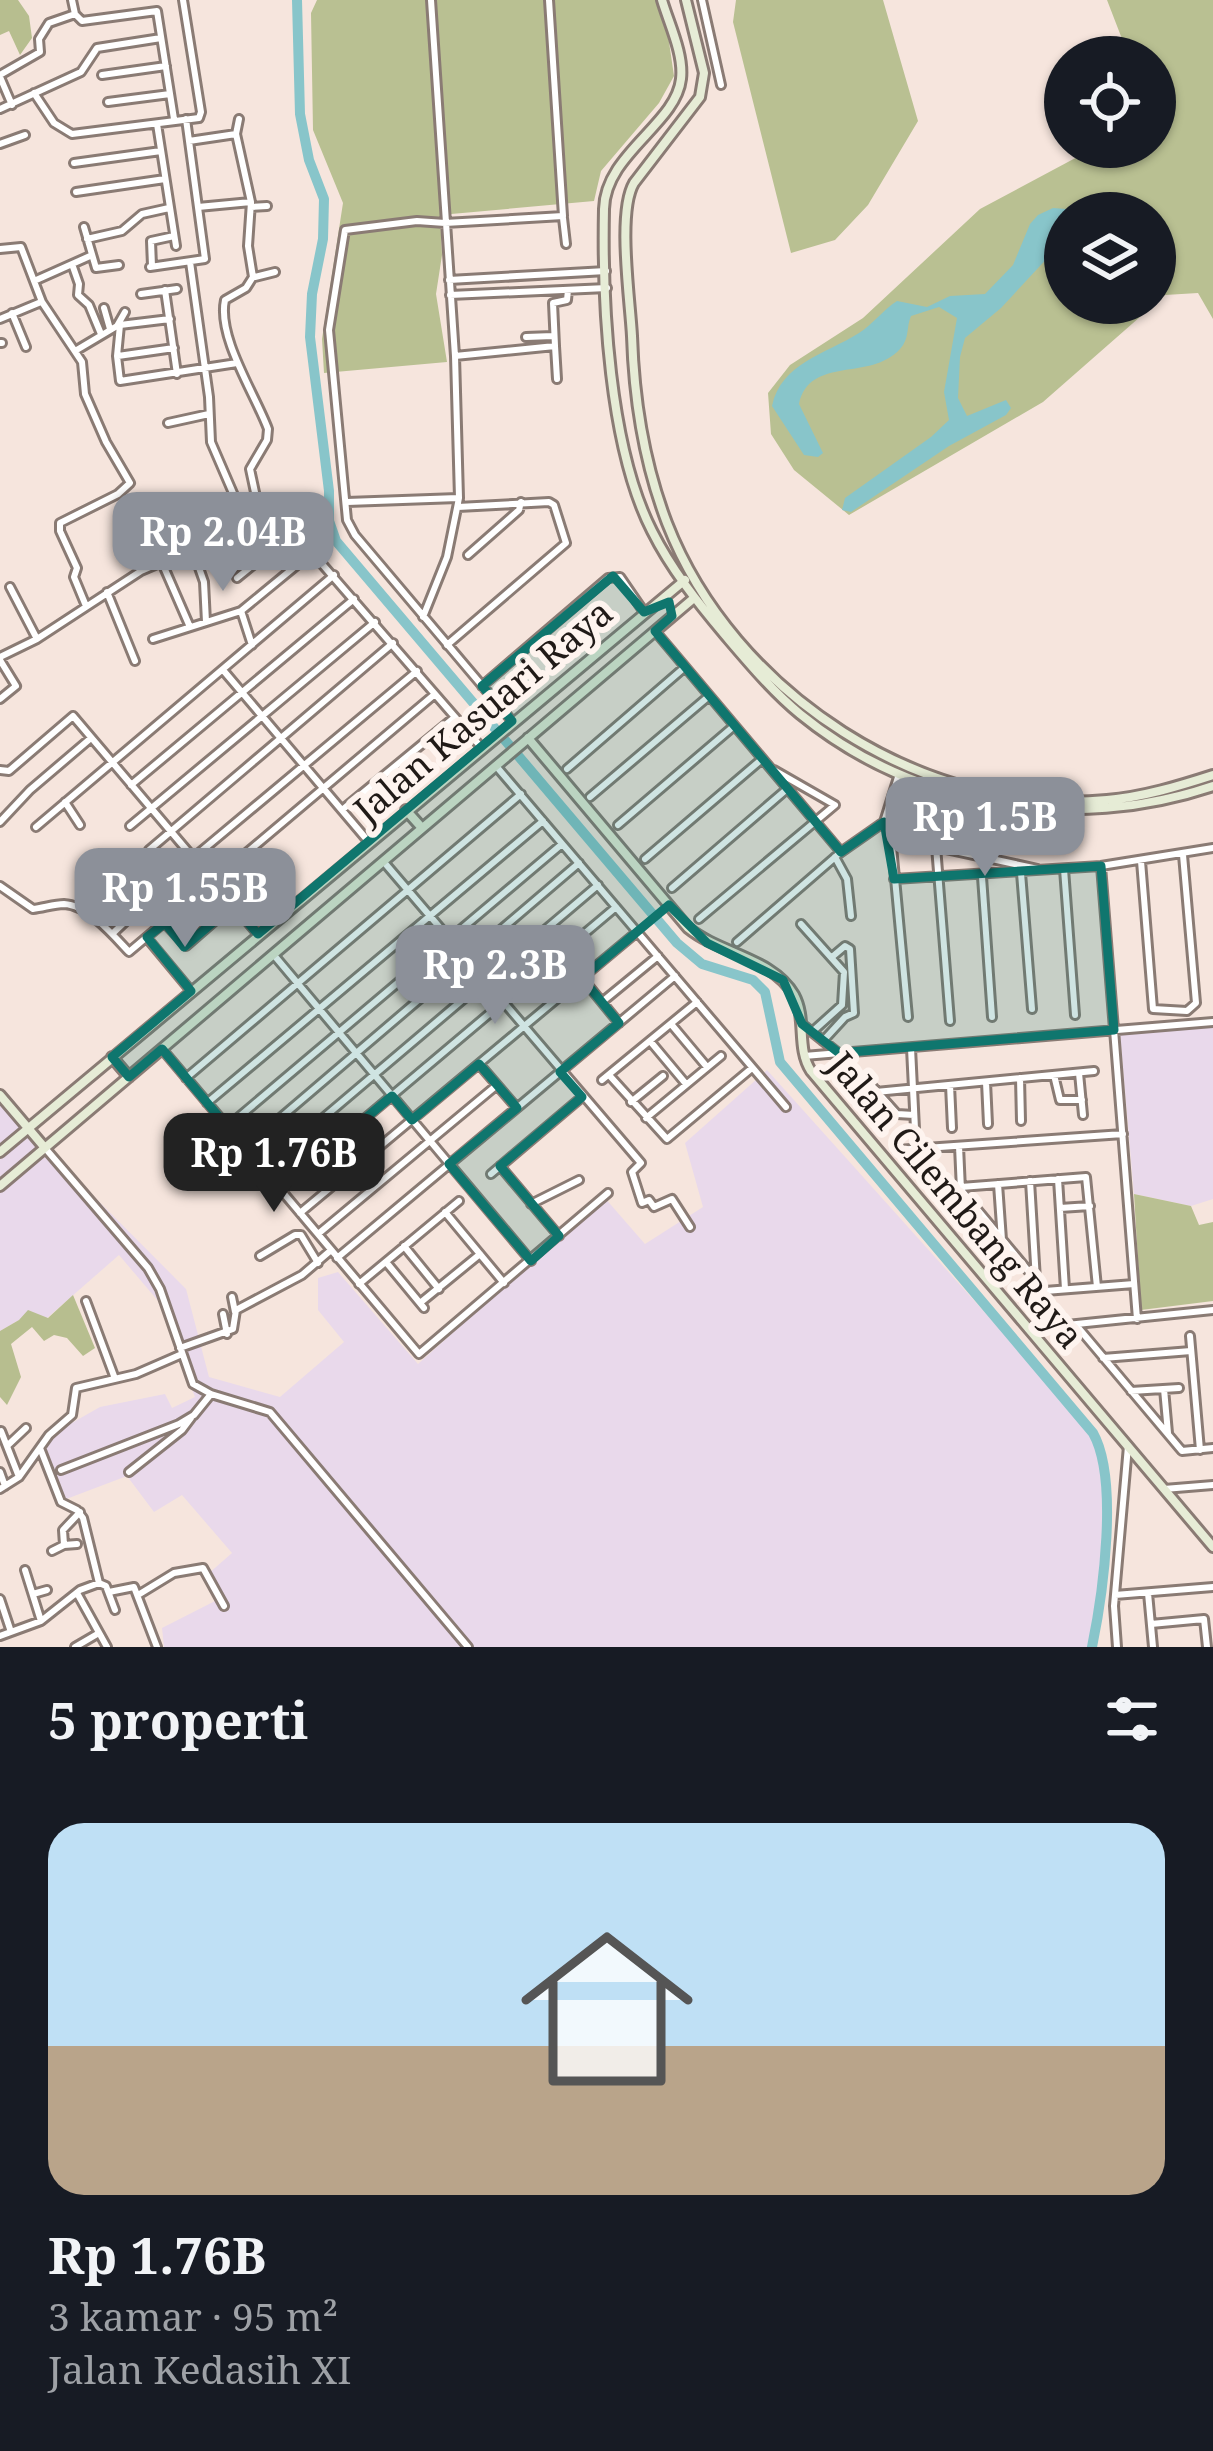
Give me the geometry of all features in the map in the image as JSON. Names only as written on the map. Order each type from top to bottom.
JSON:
[{"type":"main road","points":[[662,0],[680,57],[681,80],[673,99],[604,193],[606,272],[619,427],[651,530],[694,598],[797,712],[835,740],[927,784],[974,799],[1038,809],[1106,810],[1200,785],[1213,775]]},
{"type":"main road","points":[[686,0],[704,73],[700,97],[634,183],[625,217],[633,355],[646,459],[668,525],[702,589],[750,652],[800,703],[890,760],[940,779],[1039,800],[1106,800],[1213,786]]},
{"type":"main road","points":[[682,580],[702,589]]},
{"type":"main road","name":"Jalan Kasuari Raya","points":[[0,1151],[682,580]]},
{"type":"main road","points":[[0,1186],[694,598]]},
{"type":"main road","points":[[659,599],[672,605],[672,616]]},
{"type":"main road","name":"Jalan Cilembang Raya","points":[[526,740],[688,928],[706,943],[783,980],[794,996],[802,1024],[803,1056],[843,1110],[1213,1546]]},
{"type":"main road","points":[[406,810],[422,828]]},
{"type":"main road","points":[[112,1057],[129,1077]]},
{"type":"main road","points":[[0,1095],[45,1148]]},
{"type":"street","points":[[72,0],[82,21],[157,11],[175,121]]},
{"type":"street","points":[[34,94],[62,129],[82,134],[202,115],[183,0]]},
{"type":"street","points":[[423,616],[447,557],[459,502],[455,356],[431,0]]},
{"type":"street","points":[[549,0],[566,244]]},
{"type":"street","points":[[705,0],[722,85]]},
{"type":"street","points":[[12,105],[0,76],[40,52],[39,39],[49,23],[75,14]]},
{"type":"street","points":[[0,109],[81,72],[97,48],[161,38]]},
{"type":"street","points":[[102,75],[166,67]]},
{"type":"street","points":[[108,102],[170,94]]},
{"type":"street","points":[[174,236],[149,243],[151,267],[205,259],[186,119]]},
{"type":"street","points":[[239,119],[236,134],[251,204],[248,246],[253,277],[223,304],[238,363],[268,429],[267,440],[250,469],[256,497],[239,506]]},
{"type":"street","points":[[157,124],[176,246]]},
{"type":"street","points":[[189,141],[236,134]]},
{"type":"street","points":[[0,144],[25,135]]},
{"type":"street","points":[[74,163],[161,152]]},
{"type":"street","points":[[76,192],[165,179]]},
{"type":"street","points":[[198,207],[267,206]]},
{"type":"street","points":[[87,239],[122,231],[142,214],[169,208]]},
{"type":"street","points":[[510,723],[347,520],[329,330],[343,236],[351,228],[563,216]]},
{"type":"street","points":[[84,227],[90,256],[99,269],[119,265]]},
{"type":"street","points":[[0,249],[21,247],[42,302],[75,351],[86,394],[130,483],[60,523],[86,605]]},
{"type":"street","points":[[34,280],[90,256]]},
{"type":"street","points":[[190,262],[201,314],[211,442],[243,515]]},
{"type":"street","points":[[72,264],[77,292],[112,328]]},
{"type":"street","points":[[253,277],[274,272]]},
{"type":"street","points":[[449,280],[606,272]]},
{"type":"street","points":[[450,295],[607,288]]},
{"type":"street","points":[[165,290],[177,374]]},
{"type":"street","points":[[141,294],[177,290]]},
{"type":"street","points":[[557,379],[553,302],[567,300],[568,290]]},
{"type":"street","points":[[0,319],[42,302]]},
{"type":"street","points":[[104,308],[120,381],[238,363]]},
{"type":"street","points":[[75,351],[112,328],[125,312]]},
{"type":"street","points":[[12,314],[26,347]]},
{"type":"street","points":[[112,328],[170,319]]},
{"type":"street","points":[[526,337],[553,336]]},
{"type":"street","points":[[455,356],[554,346]]},
{"type":"street","points":[[117,356],[174,348]]},
{"type":"street","points":[[168,423],[209,414]]},
{"type":"street","points":[[347,502],[554,505],[566,545],[447,645]]},
{"type":"street","points":[[468,554],[519,510],[521,502]]},
{"type":"street","points":[[0,699],[16,686],[0,659],[191,545],[212,527],[243,515],[280,512],[483,745]]},
{"type":"street","points":[[237,578],[296,530]]},
{"type":"street","points":[[191,545],[204,582],[206,622]]},
{"type":"street","points":[[152,639],[241,611],[314,551]]},
{"type":"street","points":[[162,563],[190,627]]},
{"type":"street","points":[[36,826],[334,575]]},
{"type":"street","points":[[482,686],[608,578],[620,577],[644,611]]},
{"type":"street","points":[[10,587],[37,639]]},
{"type":"street","points":[[107,592],[135,661]]},
{"type":"street","points":[[131,785],[355,598]]},
{"type":"street","points":[[241,611],[252,645]]},
{"type":"street","points":[[130,826],[375,622]]},
{"type":"street","points":[[655,631],[838,855],[847,878],[850,916]]},
{"type":"street","points":[[149,850],[393,644]]},
{"type":"street","points":[[567,770],[682,669]]},
{"type":"street","points":[[222,670],[368,842]]},
{"type":"street","points":[[112,934],[193,857],[417,671]]},
{"type":"street","points":[[0,886],[33,909],[61,904],[76,908],[129,952],[436,693]]},
{"type":"street","points":[[590,797],[709,696]]},
{"type":"street","points":[[0,770],[9,770],[73,716],[258,934]]},
{"type":"street","points":[[342,810],[455,716]]},
{"type":"street","points":[[618,825],[734,726]]},
{"type":"street","points":[[0,822],[92,738]]},
{"type":"street","points":[[645,859],[762,759]]},
{"type":"street","points":[[498,764],[786,1107]]},
{"type":"street","points":[[699,920],[833,807],[834,801],[771,769]]},
{"type":"street","points":[[899,773],[887,823],[908,1017]]},
{"type":"street","points":[[737,942],[838,855],[887,823],[927,784]]},
{"type":"street","points":[[672,888],[788,789]]},
{"type":"street","points":[[186,1078],[521,794]]},
{"type":"street","points":[[65,802],[80,825]]},
{"type":"street","points":[[207,1103],[543,820]]},
{"type":"street","points":[[935,834],[950,1021]]},
{"type":"street","points":[[227,1127],[562,844]]},
{"type":"street","points":[[936,847],[1044,870]]},
{"type":"street","points":[[894,879],[1101,866],[1213,848]]},
{"type":"street","points":[[1141,861],[1155,1011],[1187,1011],[1196,1003],[1184,855]]},
{"type":"street","points":[[383,861],[641,1162],[632,1172],[642,1203],[650,1200],[654,1208],[672,1198],[691,1227]]},
{"type":"street","points":[[245,1148],[579,863]]},
{"type":"street","points":[[1101,866],[1137,1319]]},
{"type":"street","points":[[1064,868],[1076,1015]]},
{"type":"street","points":[[1021,872],[1032,1009]]},
{"type":"street","points":[[982,875],[992,1017]]},
{"type":"street","points":[[262,1169],[598,885]]},
{"type":"street","points":[[165,923],[185,946],[233,905]]},
{"type":"street","points":[[280,1190],[616,907]]},
{"type":"street","points":[[801,923],[844,972],[841,1013],[823,1041]]},
{"type":"street","points":[[300,1213],[637,932]]},
{"type":"street","points":[[147,937],[191,991]]},
{"type":"street","points":[[812,1032],[841,1013],[854,1012],[850,949],[845,946],[832,957]]},
{"type":"street","points":[[274,954],[531,1261]]},
{"type":"street","points":[[602,1002],[658,956]]},
{"type":"street","points":[[235,1312],[334,1254],[675,976]]},
{"type":"street","points":[[582,978],[619,1023]]},
{"type":"street","points":[[697,1002],[606,1077],[667,1139],[752,1068]]},
{"type":"street","points":[[803,1056],[1213,1022]]},
{"type":"street","points":[[671,1024],[707,1067]]},
{"type":"street","points":[[802,1024],[839,1053]]},
{"type":"street","points":[[650,1041],[686,1084]]},
{"type":"street","points":[[911,1048],[915,1129]]},
{"type":"street","points":[[162,1049],[418,1354],[608,1193]]},
{"type":"street","points":[[646,1118],[721,1056]]},
{"type":"street","points":[[479,1064],[517,1108]]},
{"type":"street","points":[[876,1092],[1094,1071]]},
{"type":"street","points":[[1079,1072],[1083,1115]]},
{"type":"street","points":[[1054,1075],[1060,1100],[1082,1100]]},
{"type":"street","points":[[631,1102],[662,1076]]},
{"type":"street","points":[[864,1076],[897,1114],[914,1115]]},
{"type":"street","points":[[1020,1078],[1021,1121]]},
{"type":"street","points":[[986,1082],[988,1124]]},
{"type":"street","points":[[318,1234],[497,1085]]},
{"type":"street","points":[[950,1085],[952,1128]]},
{"type":"street","points":[[648,1088],[662,1105]]},
{"type":"street","points":[[491,1174],[581,1097]]},
{"type":"street","points":[[897,1150],[1123,1134]]},
{"type":"street","points":[[335,1144],[373,1189]]},
{"type":"street","points":[[958,1146],[961,1187],[1045,1291],[1134,1285]]},
{"type":"street","points":[[45,1148],[148,1268],[193,1384],[270,1412],[468,1647]]},
{"type":"street","points":[[500,1166],[559,1236]]},
{"type":"street","points":[[961,1187],[1086,1177],[1097,1287]]},
{"type":"street","points":[[1058,1179],[1065,1290]]},
{"type":"street","points":[[531,1204],[579,1180]]},
{"type":"street","points":[[1030,1181],[1036,1281]]},
{"type":"street","points":[[998,1184],[1002,1240]]},
{"type":"street","points":[[359,1283],[459,1201]]},
{"type":"street","points":[[1060,1208],[1090,1206]]},
{"type":"street","points":[[445,1212],[504,1283]]},
{"type":"street","points":[[260,1256],[301,1235],[318,1263]]},
{"type":"street","points":[[404,1246],[439,1288]]},
{"type":"street","points":[[386,1262],[422,1306],[480,1255]]},
{"type":"street","points":[[0,1472],[3,1487],[19,1478],[49,1435],[72,1415],[76,1388],[136,1374],[233,1329],[232,1298]]},
{"type":"street","points":[[86,1301],[114,1376]]},
{"type":"street","points":[[1028,1330],[1213,1310]]},
{"type":"street","points":[[224,1314],[226,1334]]},
{"type":"street","points":[[1076,1325],[1182,1451],[1213,1448]]},
{"type":"street","points":[[1190,1336],[1200,1450]]},
{"type":"street","points":[[1103,1358],[1191,1351]]},
{"type":"street","points":[[1131,1391],[1179,1388]]},
{"type":"street","points":[[1164,1389],[1168,1435]]},
{"type":"street","points":[[129,1472],[182,1430],[211,1394]]},
{"type":"street","points":[[270,1412],[274,1401]]},
{"type":"street","points":[[61,1470],[194,1415]]},
{"type":"street","points":[[7,1446],[26,1428]]},
{"type":"street","points":[[1,1431],[19,1478]]},
{"type":"street","points":[[1117,1647],[1115,1595],[1128,1447]]},
{"type":"street","points":[[40,1448],[61,1502],[80,1512],[99,1583],[109,1592],[115,1610]]},
{"type":"street","points":[[1163,1489],[1213,1486]]},
{"type":"street","points":[[64,1546],[63,1530],[80,1512]]},
{"type":"street","points":[[52,1551],[76,1544]]},
{"type":"street","points":[[138,1595],[174,1573],[203,1568],[224,1606]]},
{"type":"street","points":[[25,1570],[41,1621]]},
{"type":"street","points":[[0,1636],[41,1621],[77,1593],[99,1583]]},
{"type":"street","points":[[109,1592],[133,1587],[157,1647]]},
{"type":"street","points":[[1115,1595],[1213,1587]]},
{"type":"street","points":[[33,1594],[47,1590]]},
{"type":"street","points":[[77,1593],[107,1647]]},
{"type":"street","points":[[1148,1593],[1153,1647]]},
{"type":"street","points":[[0,1599],[11,1632]]},
{"type":"street","points":[[1151,1624],[1205,1620],[1207,1647]]},
{"type":"street","points":[[75,1647],[99,1634]]},
{"type":"highlighted area","points":[[613,576],[644,612],[669,602],[672,616],[655,631],[841,852],[884,822],[894,879],[1101,866],[1114,1030],[839,1053],[802,1024],[783,980],[707,943],[669,905],[582,978],[619,1023],[560,1072],[582,1097],[500,1166],[559,1236],[531,1261],[449,1164],[517,1108],[479,1064],[412,1120],[392,1096],[280,1190],[162,1049],[129,1077],[112,1057],[191,991],[147,937],[165,923],[184,947],[233,905],[258,934],[512,721],[482,686]]},
{"type":"shaded area","points":[[1213,1025],[1213,1199],[1191,1206],[1134,1194],[1120,1033]]},
{"type":"shaded area","points":[[767,1070],[1093,1433],[1104,1451],[1108,1488],[1091,1647],[164,1647],[162,1628],[217,1600],[208,1574],[232,1553],[182,1495],[154,1512],[127,1476],[61,1501],[39,1455],[63,1428],[100,1407],[165,1394],[172,1408],[195,1397],[159,1302],[119,1255],[47,1318],[19,1320],[0,1331],[0,1102],[186,1289],[209,1377],[280,1397],[344,1342],[318,1310],[318,1278],[338,1272],[418,1364],[604,1197],[645,1244],[703,1207],[685,1143]]},
{"type":"green space","points":[[0,0],[18,0],[29,16],[32,38],[20,55],[9,31],[0,35]]},
{"type":"green space","points":[[317,0],[658,0],[664,8],[674,76],[659,103],[601,171],[594,201],[440,215],[442,255],[436,294],[447,362],[324,373],[322,339],[343,203],[313,130],[311,13]]},
{"type":"green space","points":[[736,0],[883,0],[918,121],[868,205],[835,240],[791,253],[733,22]]},
{"type":"green space","points":[[1107,0],[1213,0],[1213,319],[1198,293],[1176,294],[1176,192],[1044,192],[1044,324],[1132,324],[1043,402],[849,515],[794,470],[771,434],[768,393],[790,365],[863,318],[980,209],[1057,168],[1176,168],[1176,36],[1121,36]]},
{"type":"green space","points":[[1134,1194],[1191,1206],[1199,1225],[1213,1222],[1213,1301],[1141,1310]]},
{"type":"green space","points":[[73,1295],[95,1348],[83,1356],[67,1338],[54,1335],[44,1341],[32,1327],[11,1344],[21,1377],[7,1405],[0,1397],[0,1331],[28,1310],[48,1318]]},
{"type":"water","points":[[1044,212],[1044,262],[965,338],[960,357],[958,398],[967,416],[1006,400],[1011,408],[851,512],[842,510],[845,498],[949,420],[944,392],[957,318],[939,307],[911,316],[903,345],[887,359],[828,374],[805,389],[799,404],[823,453],[818,457],[804,455],[772,406],[777,391],[806,361],[859,333],[897,301],[927,307],[950,296],[985,294],[1013,265],[1038,215]]},
{"type":"waterway","points":[[297,0],[300,114],[309,160],[324,199],[310,337],[329,521],[336,541],[677,943],[702,964],[753,980],[765,992],[780,1062],[1093,1433],[1101,1453],[1107,1507],[1092,1647]]}]
